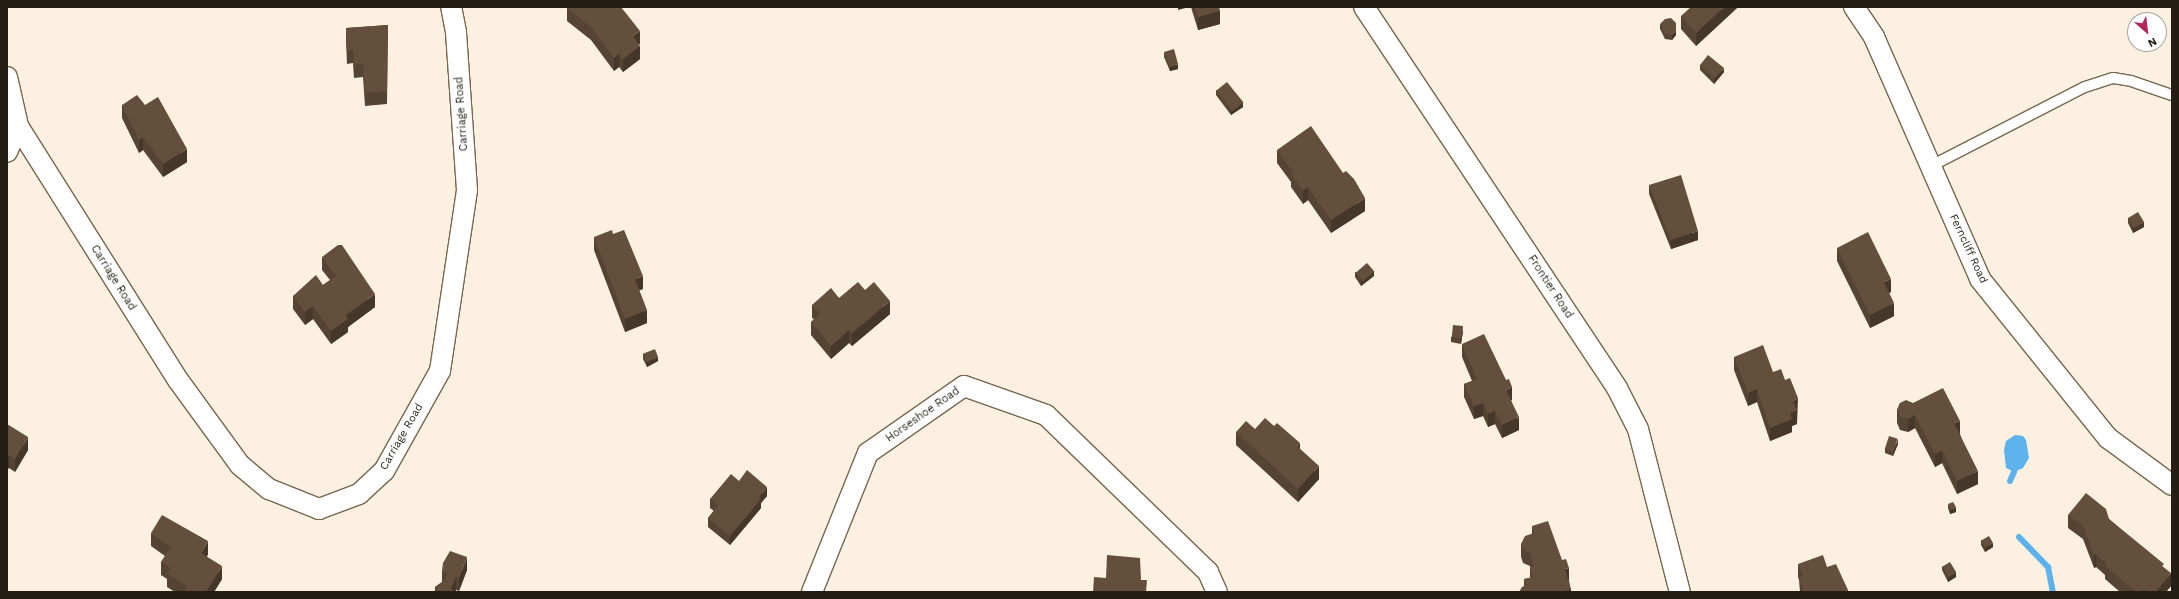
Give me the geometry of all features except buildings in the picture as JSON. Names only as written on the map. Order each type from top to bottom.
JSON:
[{"type":"street","name":"Carriage Road","points":[[7,77],[18,126],[178,380],[240,465],[269,489],[319,509],[359,494],[384,470],[440,371],[467,190],[456,32],[450,7]]},
{"type":"street","name":"Frontier Road","points":[[1364,7],[1617,388],[1638,429],[1680,592]]},
{"type":"street","name":"Ferncliff Road","points":[[1854,7],[1874,37],[1980,279],[2108,438],[2172,485]]},
{"type":"street","points":[[7,152],[18,126]]},
{"type":"street","name":"Horseshoe Road","points":[[812,592],[868,453],[964,386],[1046,415],[1208,572],[1217,592]]},
{"type":"lane","points":[[1931,166],[2020,119],[2092,85],[2113,78],[2131,81],[2172,95]]},
{"type":"water","points":[[2015,435],[2023,436],[2026,440],[2029,458],[2023,468],[2014,472],[2006,468],[2004,450],[2006,441]]},
{"type":"waterway","points":[[2010,481],[2014,472]]},
{"type":"waterway","points":[[2019,537],[2048,567],[2053,592]]}]
